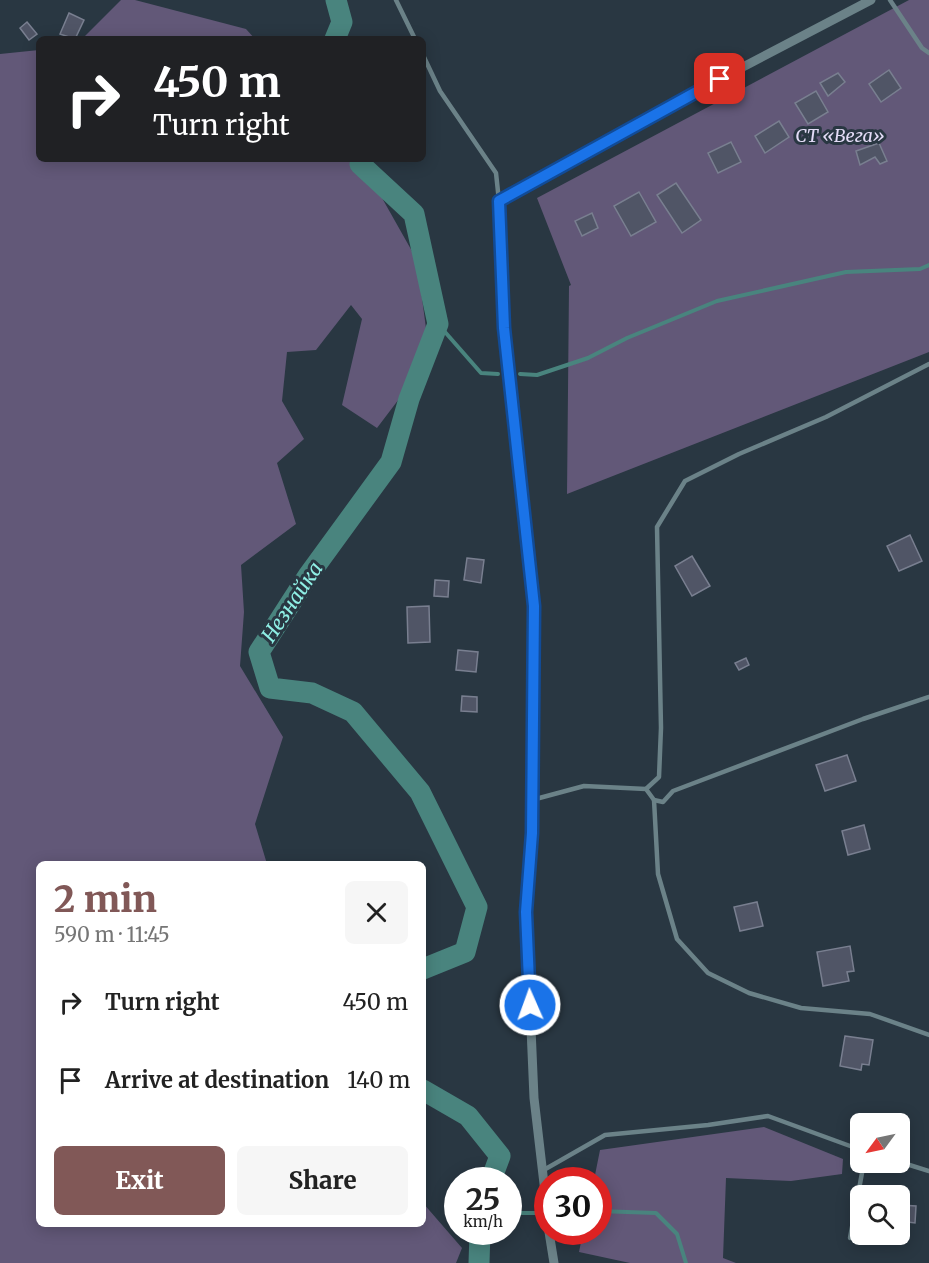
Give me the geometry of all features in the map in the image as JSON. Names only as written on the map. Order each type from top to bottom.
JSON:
[{"type":"street","points":[[542,1167],[534,1098],[526,912],[532,800],[534,606],[504,328],[499,201],[678,100],[871,0]]},
{"type":"street","points":[[551,1245],[554,1263]]},
{"type":"lane","points":[[396,0],[414,36]]},
{"type":"lane","points":[[890,0],[922,48],[929,53]]},
{"type":"lane","points":[[426,61],[440,91],[496,173],[499,201]]},
{"type":"lane","points":[[532,800],[585,786],[646,789],[659,777],[661,728],[657,527],[685,481],[739,454],[826,417],[929,364]]},
{"type":"lane","points":[[654,800],[663,802],[673,790],[863,719],[929,697]]},
{"type":"lane","points":[[646,789],[654,800],[658,874],[677,939],[708,973],[748,993],[801,1008],[870,1014],[929,1035]]},
{"type":"lane","points":[[549,1167],[605,1135],[768,1116],[850,1146]]},
{"type":"lane","points":[[910,1165],[929,1171]]},
{"type":"green space","points":[[121,0],[135,0],[246,29],[252,36],[85,36]]},
{"type":"green space","name":"СТ «Вега»","points":[[909,0],[929,0],[929,352],[567,494],[569,286],[571,285],[537,198]]},
{"type":"green space","points":[[36,50],[36,162],[362,162],[417,260],[427,336],[402,395],[377,428],[342,405],[362,319],[351,305],[316,350],[287,352],[282,401],[304,439],[277,463],[296,524],[241,565],[244,612],[240,666],[283,737],[255,824],[266,861],[36,861],[36,1227],[426,1227],[426,1206],[444,1227],[444,1245],[459,1245],[462,1248],[456,1263],[0,1263],[0,54]]},
{"type":"green space","points":[[764,1127],[843,1159],[842,1174],[791,1181],[726,1178],[723,1258],[736,1263],[630,1263],[579,1252],[580,1245],[612,1245],[612,1167],[597,1167],[600,1150]]},
{"type":"building","points":[[69,13],[84,20],[76,36],[60,34]]},
{"type":"building","points":[[27,22],[37,34],[29,40],[20,28]]},
{"type":"building","points":[[889,70],[901,88],[881,102],[869,84]]},
{"type":"building","points":[[838,73],[845,82],[828,96],[820,83]]},
{"type":"building","points":[[816,91],[828,112],[808,124],[795,103]]},
{"type":"building","points":[[779,121],[789,137],[765,153],[755,136]]},
{"type":"building","points":[[731,142],[741,162],[718,173],[708,153]]},
{"type":"building","points":[[879,143],[887,161],[880,164],[875,157],[860,165],[856,151]]},
{"type":"building","points":[[676,183],[701,220],[682,233],[657,195]]},
{"type":"building","points":[[639,192],[656,222],[631,236],[614,206]]},
{"type":"building","points":[[592,213],[598,228],[582,236],[575,221]]},
{"type":"building","points":[[910,535],[922,561],[899,571],[887,546]]},
{"type":"building","points":[[692,556],[710,586],[692,596],[675,566]]},
{"type":"building","points":[[467,558],[484,560],[481,583],[464,580]]},
{"type":"building","points":[[435,580],[449,581],[448,597],[434,596]]},
{"type":"building","points":[[429,606],[430,642],[408,643],[407,607]]},
{"type":"building","points":[[458,650],[478,652],[476,672],[456,670]]},
{"type":"building","points":[[746,658],[749,665],[739,670],[735,663]]},
{"type":"building","points":[[462,696],[477,697],[477,712],[461,711]]},
{"type":"building","points":[[847,755],[856,781],[825,791],[816,765]]},
{"type":"building","points":[[864,825],[870,849],[848,855],[842,831]]},
{"type":"building","points":[[757,902],[763,926],[740,931],[734,907]]},
{"type":"building","points":[[850,946],[854,971],[847,972],[849,981],[823,986],[817,952]]},
{"type":"building","points":[[845,1036],[873,1040],[869,1065],[862,1064],[861,1070],[840,1066]]},
{"type":"building","points":[[910,1206],[916,1206],[915,1223],[910,1222]]},
{"type":"waterway","name":"Незнайка","points":[[336,0],[342,22],[336,36]]},
{"type":"waterway","name":"Незнайка","points":[[361,162],[360,164],[414,214],[438,324],[409,399],[391,462],[308,576],[259,652],[270,688],[312,693],[353,712],[420,792],[477,907],[465,952],[426,968]]},
{"type":"waterway","points":[[520,374],[537,375],[588,358],[627,338],[717,301],[846,272],[920,269],[929,265]]},
{"type":"waterway","points":[[438,324],[481,373],[498,374]]},
{"type":"waterway","name":"Незнайка","points":[[426,1092],[468,1116],[500,1156],[496,1167]]},
{"type":"waterway","points":[[612,1211],[656,1213],[677,1234],[686,1263]]},
{"type":"waterway","points":[[522,1213],[534,1213]]},
{"type":"waterway","name":"Незнайка","points":[[479,1263],[480,1245]]},
{"type":"route","points":[[530,1005],[526,912],[532,833],[534,606],[504,328],[499,201],[595,149],[678,100],[720,79]]}]
